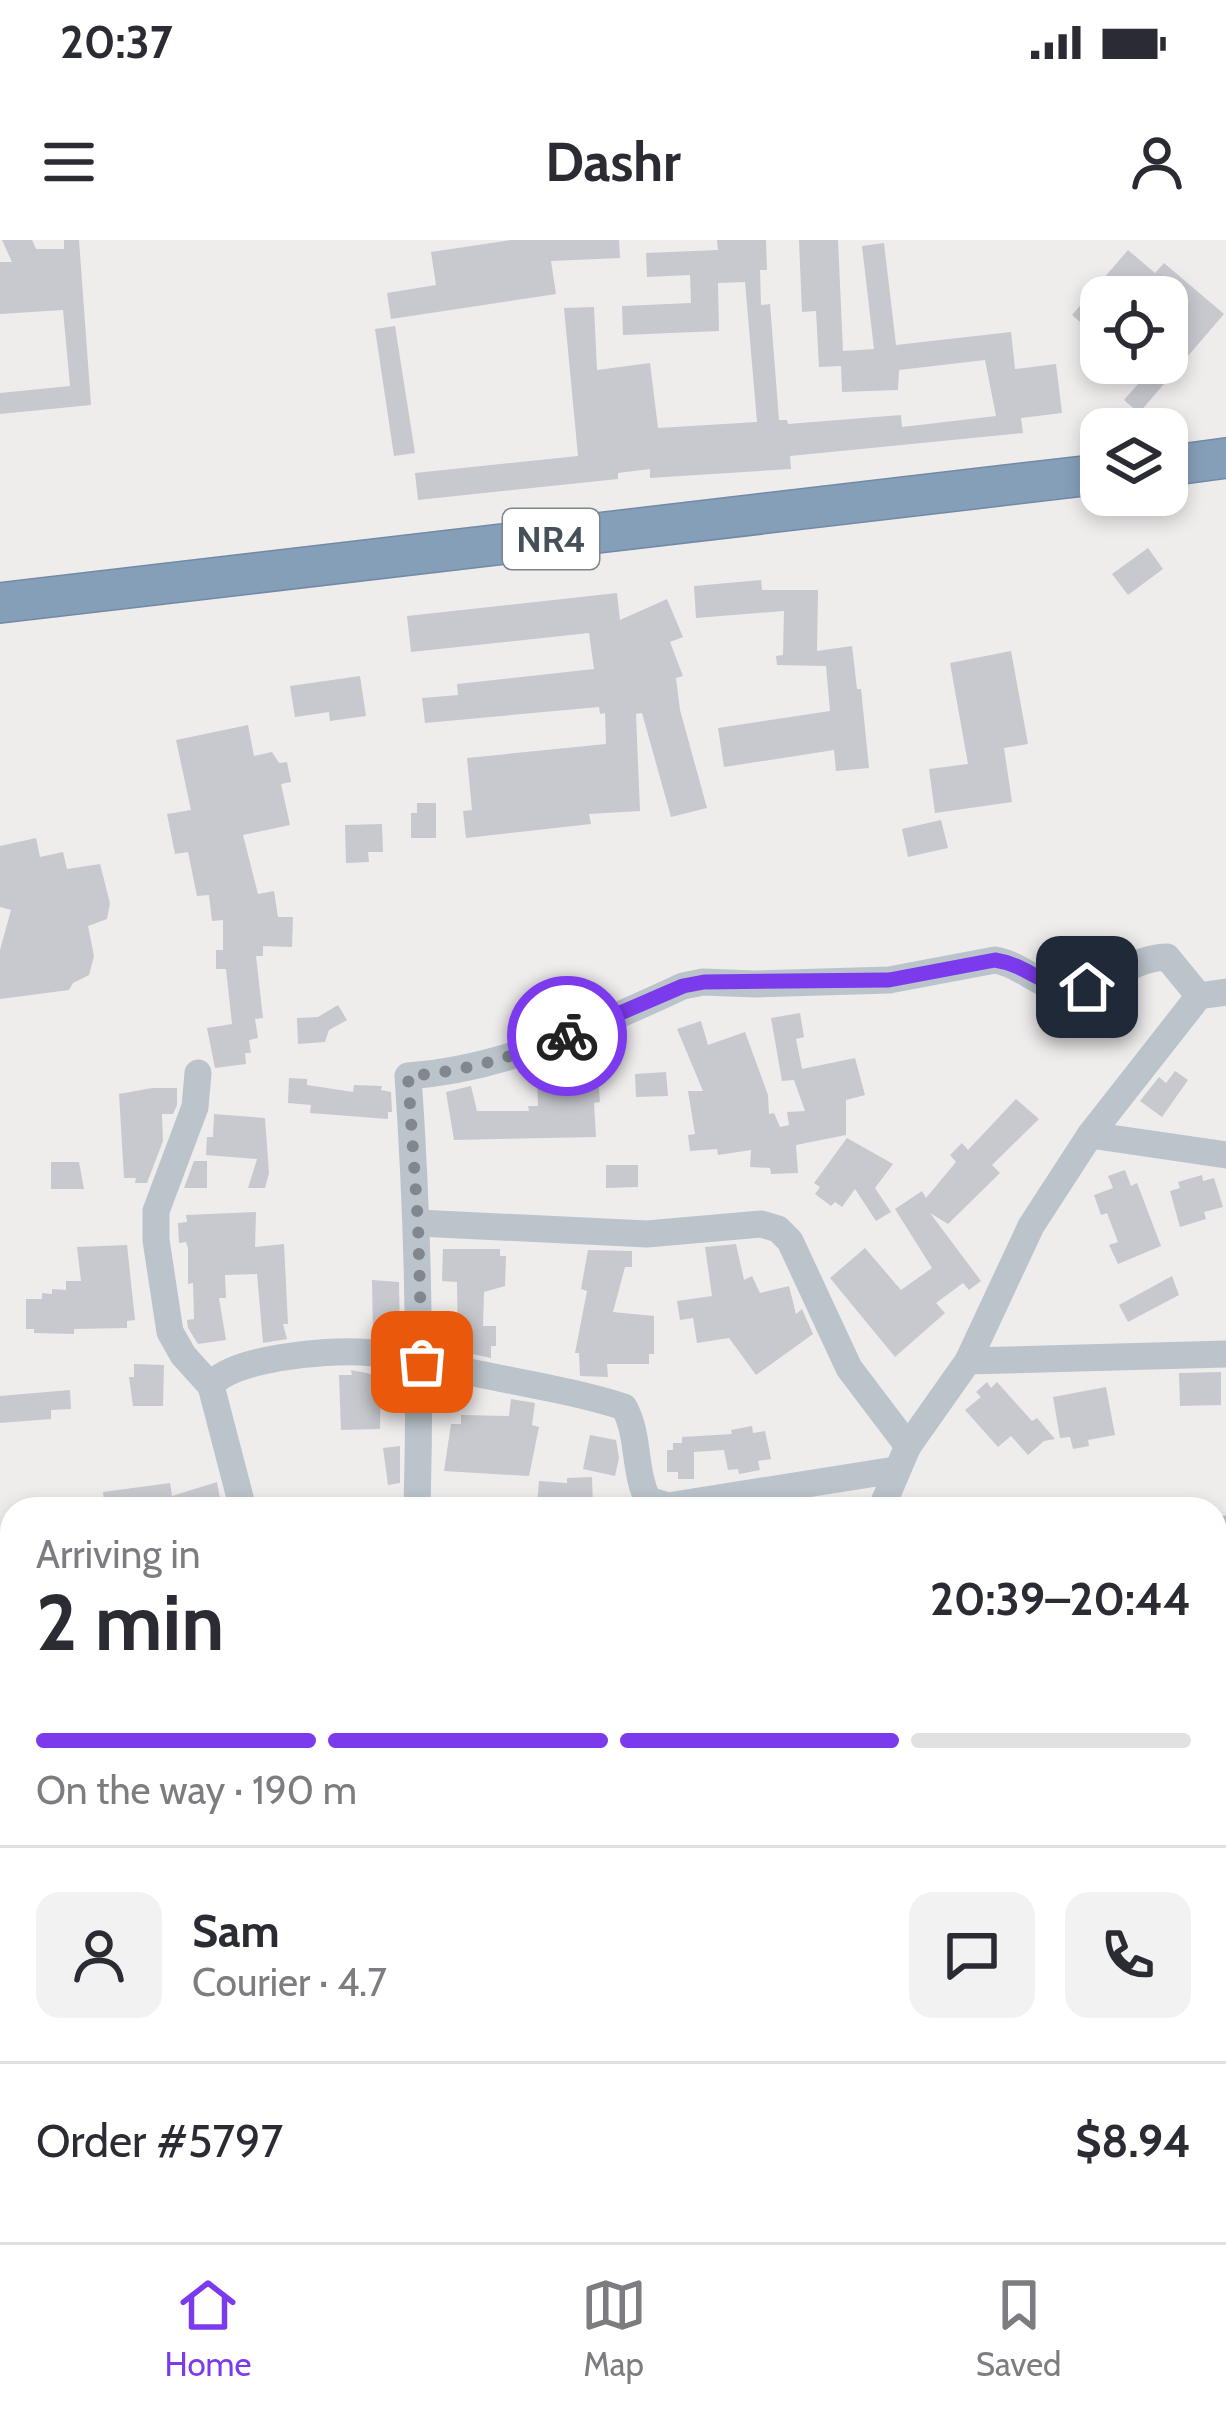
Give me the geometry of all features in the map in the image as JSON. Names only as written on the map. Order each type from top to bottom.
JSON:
[{"type":"highway","points":[[1188,463],[1226,458]]},
{"type":"highway","name":"NR4","points":[[0,603],[1080,476]]},
{"type":"street","points":[[416,1497],[422,1362],[408,1076],[525,1053],[683,986],[704,982],[889,980],[995,960],[1011,963],[1062,989],[1087,987],[1132,964],[1167,957],[1213,994],[1090,1136],[1031,1226],[968,1360],[901,1458],[886,1497]]},
{"type":"street","points":[[198,1073],[195,1107],[156,1210],[156,1240],[170,1332],[212,1386],[240,1497]]},
{"type":"street","points":[[1090,1136],[1226,1155]]},
{"type":"street","points":[[418,1223],[630,1234],[745,1224],[778,1229],[790,1241],[850,1368],[901,1458]]},
{"type":"street","points":[[212,1386],[230,1368],[319,1353],[362,1352],[624,1407],[632,1422],[638,1482],[646,1497]]},
{"type":"street","points":[[968,1360],[1226,1354]]},
{"type":"street","points":[[712,1497],[901,1458]]},
{"type":"building","points":[[2,240],[32,240],[36,249],[64,249],[64,240],[79,240],[91,405],[0,414],[0,393],[70,386],[63,310],[0,314],[0,262],[12,262]]},
{"type":"building","points":[[511,240],[619,240],[620,258],[551,261],[556,294],[391,319],[387,293],[436,285],[431,252]]},
{"type":"building","points":[[717,240],[766,240],[767,270],[760,270],[761,305],[770,304],[779,420],[788,424],[901,415],[902,427],[996,416],[985,360],[899,370],[898,390],[842,392],[841,366],[819,367],[816,311],[802,312],[799,240],[838,240],[843,351],[874,349],[862,246],[884,243],[896,345],[1011,332],[1015,369],[1056,364],[1062,413],[1021,418],[1023,433],[790,456],[791,469],[650,478],[650,469],[618,473],[618,479],[418,500],[415,473],[578,456],[564,308],[594,307],[597,370],[650,363],[658,428],[757,422],[745,282],[718,283],[719,331],[623,335],[622,306],[691,303],[690,275],[647,277],[646,253],[718,250]]},
{"type":"building","points":[[1128,250],[1155,273],[1164,263],[1179,276],[1106,276]]},
{"type":"building","points":[[1188,283],[1224,314],[1188,356]]},
{"type":"building","points":[[395,326],[415,453],[394,456],[375,329]]},
{"type":"building","points":[[1138,384],[1164,384],[1143,408],[1133,408],[1124,400]]},
{"type":"building","points":[[1148,548],[1163,569],[1128,595],[1112,574]]},
{"type":"building","points":[[761,580],[762,590],[818,590],[817,651],[852,646],[869,768],[836,771],[834,750],[724,767],[718,728],[830,711],[826,666],[777,665],[776,656],[783,655],[784,611],[696,618],[694,586]]},
{"type":"building","points":[[617,593],[620,620],[667,599],[683,637],[670,642],[683,676],[676,678],[680,710],[707,808],[671,817],[642,713],[636,714],[640,811],[589,814],[591,824],[466,838],[463,811],[472,810],[467,758],[606,744],[605,713],[600,714],[599,707],[425,723],[422,698],[458,695],[457,684],[594,669],[589,633],[411,652],[407,616]]},
{"type":"building","points":[[1011,651],[1028,744],[1004,748],[1012,802],[935,813],[929,769],[968,764],[950,663]]},
{"type":"building","points":[[360,676],[366,716],[330,721],[329,712],[295,717],[290,686]]},
{"type":"building","points":[[248,725],[254,756],[272,752],[279,763],[287,762],[291,782],[281,784],[290,825],[243,835],[258,894],[274,891],[278,917],[293,917],[292,947],[263,946],[263,956],[256,956],[263,1018],[255,1019],[258,1038],[249,1040],[246,1064],[215,1068],[207,1028],[232,1024],[226,969],[216,969],[216,950],[223,950],[223,920],[212,921],[209,895],[197,896],[188,852],[175,854],[167,814],[191,810],[176,740]]},
{"type":"building","points":[[417,803],[436,803],[436,838],[411,838],[411,813],[417,813]]},
{"type":"building","points":[[941,820],[948,848],[908,857],[902,829]]},
{"type":"building","points":[[382,824],[383,852],[368,852],[369,862],[346,863],[345,825]]},
{"type":"building","points":[[36,838],[40,857],[63,852],[67,869],[100,864],[110,903],[107,919],[88,926],[94,956],[89,975],[69,990],[0,999],[0,950],[11,910],[0,907],[0,846]]},
{"type":"building","points":[[338,1005],[347,1020],[329,1030],[325,1042],[298,1044],[297,1018],[318,1017]]},
{"type":"building","points":[[800,1013],[804,1037],[796,1039],[802,1069],[855,1058],[865,1095],[846,1100],[846,1135],[796,1145],[798,1173],[771,1174],[770,1168],[750,1167],[751,1150],[718,1155],[717,1149],[690,1151],[688,1135],[695,1134],[688,1091],[703,1091],[677,1029],[701,1021],[708,1045],[745,1032],[768,1095],[769,1114],[774,1113],[780,1127],[789,1125],[787,1112],[805,1111],[794,1080],[782,1081],[771,1018]]},
{"type":"building","points":[[597,1062],[596,1137],[454,1140],[446,1092],[471,1086],[477,1111],[529,1111],[528,1106],[538,1106],[537,1076],[561,1075],[561,1063]]},
{"type":"building","points":[[1175,1071],[1188,1080],[1162,1117],[1140,1101],[1159,1077],[1166,1083]]},
{"type":"building","points":[[666,1072],[668,1096],[636,1097],[635,1074]]},
{"type":"building","points":[[289,1078],[353,1092],[354,1085],[382,1086],[381,1090],[391,1092],[392,1112],[388,1119],[310,1113],[311,1105],[288,1103]]},
{"type":"building","points":[[177,1088],[177,1105],[173,1114],[162,1114],[163,1141],[147,1183],[135,1183],[136,1178],[124,1178],[119,1094]]},
{"type":"building","points":[[1016,1099],[1039,1119],[992,1165],[1000,1173],[948,1224],[930,1213],[981,1281],[969,1290],[963,1283],[936,1303],[945,1313],[895,1357],[830,1278],[865,1248],[901,1290],[932,1268],[895,1209],[922,1191],[926,1198],[956,1162],[950,1155],[962,1143],[968,1150]]},
{"type":"building","points":[[214,1114],[265,1118],[269,1173],[265,1188],[248,1188],[257,1159],[206,1155]]},
{"type":"building","points":[[847,1138],[893,1164],[875,1188],[891,1212],[876,1221],[855,1189],[842,1207],[835,1202],[831,1206],[815,1194],[820,1187],[814,1183]]},
{"type":"building","points":[[194,1161],[207,1161],[207,1188],[184,1188]]},
{"type":"building","points":[[51,1162],[79,1162],[84,1189],[51,1189]]},
{"type":"building","points":[[606,1165],[638,1165],[638,1187],[606,1188]]},
{"type":"building","points":[[1125,1170],[1131,1186],[1137,1183],[1161,1246],[1118,1264],[1109,1245],[1118,1242],[1094,1195],[1113,1188],[1108,1176]]},
{"type":"building","points":[[1202,1175],[1203,1181],[1214,1178],[1223,1207],[1204,1212],[1206,1219],[1180,1227],[1170,1191],[1180,1188],[1178,1182]]},
{"type":"building","points":[[256,1212],[255,1247],[284,1244],[287,1339],[263,1343],[257,1274],[225,1275],[226,1298],[219,1298],[226,1340],[198,1344],[188,1328],[187,1320],[194,1319],[193,1283],[188,1284],[188,1248],[186,1242],[179,1243],[178,1223],[187,1222],[186,1215]]},
{"type":"building","points":[[736,1244],[744,1280],[752,1276],[760,1293],[789,1286],[796,1314],[802,1309],[813,1334],[756,1375],[729,1338],[697,1343],[693,1318],[680,1320],[677,1301],[712,1296],[705,1247]]},
{"type":"building","points":[[127,1245],[135,1320],[127,1321],[127,1328],[74,1329],[74,1334],[26,1329],[26,1299],[42,1299],[42,1293],[52,1294],[52,1289],[66,1290],[66,1281],[81,1281],[77,1247]]},
{"type":"building","points":[[443,1249],[500,1249],[500,1256],[506,1256],[505,1286],[484,1292],[483,1326],[496,1326],[491,1358],[458,1351],[457,1282],[442,1281]]},
{"type":"building","points":[[588,1250],[632,1251],[632,1267],[625,1267],[613,1312],[654,1316],[654,1354],[649,1354],[649,1364],[607,1364],[608,1377],[580,1376],[579,1353],[575,1353],[587,1291],[581,1289]]},
{"type":"building","points":[[1172,1276],[1179,1295],[1128,1322],[1119,1305]]},
{"type":"building","points":[[372,1280],[399,1282],[400,1335],[373,1335]]},
{"type":"building","points":[[134,1364],[164,1365],[163,1406],[133,1406],[129,1377],[134,1377]]},
{"type":"building","points":[[351,1370],[381,1376],[380,1429],[341,1430],[339,1375],[352,1375]]},
{"type":"building","points":[[1221,1372],[1221,1405],[1180,1406],[1179,1373]]},
{"type":"building","points":[[987,1382],[991,1388],[997,1382],[1055,1439],[1044,1441],[1028,1455],[1011,1436],[998,1447],[965,1410],[981,1397],[976,1392]]},
{"type":"building","points":[[1106,1387],[1115,1435],[1088,1440],[1089,1446],[1073,1449],[1070,1437],[1060,1438],[1053,1397]]},
{"type":"building","points":[[70,1390],[71,1409],[51,1410],[51,1419],[0,1423],[0,1396]]},
{"type":"building","points":[[511,1399],[535,1403],[532,1425],[539,1427],[529,1476],[444,1471],[451,1424],[461,1424],[461,1415],[509,1416]]},
{"type":"building","points":[[752,1426],[753,1433],[765,1431],[771,1459],[758,1461],[760,1470],[739,1474],[738,1469],[728,1470],[724,1450],[694,1452],[694,1479],[678,1479],[678,1472],[667,1472],[667,1450],[673,1450],[673,1443],[682,1443],[682,1437],[732,1434],[731,1430]]},
{"type":"building","points":[[590,1435],[616,1440],[615,1476],[583,1469]]},
{"type":"building","points":[[400,1446],[400,1483],[388,1485],[383,1448]]},
{"type":"building","points":[[592,1477],[593,1497],[538,1497],[539,1481],[567,1483],[567,1478]]},
{"type":"building","points":[[217,1482],[220,1497],[104,1497],[103,1492],[170,1483],[172,1496]]},
{"type":"way so far","points":[[422,1362],[408,1076],[470,1067],[567,1036]]},
{"type":"route","points":[[567,1036],[683,986],[704,982],[889,980],[995,960],[1011,963],[1062,989],[1087,987]]}]
